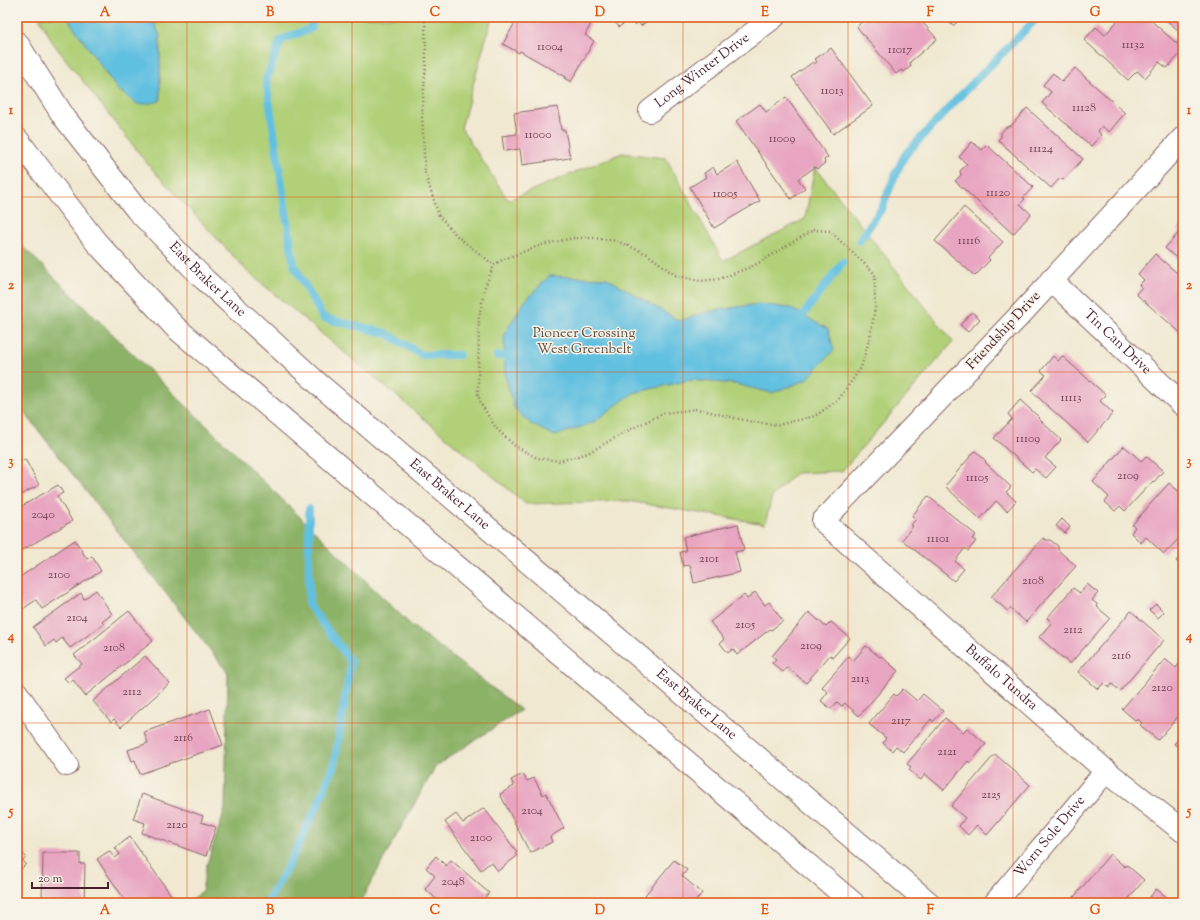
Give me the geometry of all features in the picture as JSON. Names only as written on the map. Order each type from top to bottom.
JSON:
[{"type":"street","name":"Long Winter Drive","points":[[650,111],[774,17]]},
{"type":"street","name":"East Braker Lane","points":[[17,43],[64,117],[137,210],[204,279],[322,387],[929,903]]},
{"type":"street","name":"Friendship Drive","points":[[823,521],[1020,315],[1183,138]]},
{"type":"street","points":[[17,139],[96,242],[175,327],[853,903]]},
{"type":"street","name":"Tin Can Drive","points":[[1051,280],[1183,405]]},
{"type":"street","name":"Buffalo Tundra","points":[[823,521],[1106,771],[1183,831]]},
{"type":"street","points":[[17,693],[67,765]]},
{"type":"street","name":"Worn Sole Drive","points":[[995,903],[1106,771]]},
{"type":"path","points":[[425,17],[426,62],[422,114],[425,173],[439,216],[458,237],[494,265]]},
{"type":"path","points":[[813,230],[830,231],[875,274],[875,309],[870,337],[861,368],[838,400],[815,416],[778,425],[748,421],[697,409],[664,413],[628,430],[588,453],[560,461],[537,458],[515,446],[496,428],[481,404],[478,394],[479,317],[485,287],[494,265],[504,259],[542,245],[573,238],[595,238],[617,240],[647,254],[675,275],[700,281],[720,279],[755,265],[813,230]]},
{"type":"green space","name":"Pioneer Crossing West Greenbelt","points":[[39,17],[492,17],[461,128],[508,200],[622,153],[666,158],[723,261],[805,219],[815,167],[953,342],[842,471],[796,473],[772,496],[765,524],[628,501],[526,504],[248,272],[150,167],[53,43]]},
{"type":"green space","points":[[17,241],[412,626],[521,710],[436,766],[360,903],[189,903],[202,891],[206,867],[225,809],[228,673],[17,403]]},
{"type":"water","points":[[68,17],[152,17],[160,36],[160,101],[139,105],[117,89]]},
{"type":"water","points":[[549,276],[607,278],[679,321],[710,311],[759,304],[790,308],[828,329],[834,350],[806,380],[772,393],[735,384],[690,380],[633,393],[592,423],[555,436],[531,424],[514,408],[505,375],[504,334],[525,301]]},
{"type":"building","points":[[518,17],[578,17],[591,24],[585,35],[594,41],[571,82],[564,78],[566,77],[520,51],[519,53],[503,44]]},
{"type":"building","points":[[611,17],[652,17],[641,26],[638,22],[635,25],[630,19],[619,27]]},
{"type":"building","points":[[866,17],[918,17],[937,39],[910,62],[911,66],[904,72],[901,70],[896,74],[857,27]]},
{"type":"building","points":[[945,17],[962,17],[953,26]]},
{"type":"building","points":[[1121,17],[1147,17],[1183,49],[1183,51],[1167,68],[1159,62],[1145,78],[1137,71],[1128,80],[1084,40],[1096,27],[1105,35]]},
{"type":"building","points":[[1163,17],[1183,17],[1183,29],[1180,32]]},
{"type":"building","points":[[831,48],[873,106],[833,134],[792,77],[813,62],[814,64],[817,62],[815,59]]},
{"type":"building","points":[[1075,68],[1125,113],[1109,132],[1102,126],[1098,131],[1101,135],[1091,146],[1042,103],[1051,92],[1043,85],[1053,73],[1062,82]]},
{"type":"building","points":[[786,97],[828,157],[824,160],[825,163],[817,169],[815,167],[798,179],[805,188],[791,199],[736,121],[760,104],[766,112]]},
{"type":"building","points":[[558,107],[561,130],[565,130],[570,158],[522,165],[520,149],[504,151],[502,136],[517,134],[514,113]]},
{"type":"building","points":[[1027,108],[1083,159],[1063,180],[1060,178],[1051,188],[998,140],[1006,127],[1011,126]]},
{"type":"building","points":[[972,142],[982,150],[987,145],[1033,187],[1023,198],[1025,199],[1020,204],[1031,214],[1013,234],[955,181],[961,175],[960,171],[967,164],[959,157]]},
{"type":"building","points":[[737,162],[760,201],[714,228],[690,187],[706,177],[704,173],[713,167],[717,174]]},
{"type":"building","points":[[964,207],[1003,242],[988,258],[990,260],[975,276],[935,241]]},
{"type":"building","points":[[1183,223],[1183,264],[1165,248],[1180,231],[1178,230]]},
{"type":"building","points":[[1155,254],[1183,278],[1183,335],[1136,294],[1142,287],[1139,285],[1144,280],[1138,274]]},
{"type":"building","points":[[972,312],[980,319],[968,332],[960,325]]},
{"type":"building","points":[[1053,356],[1058,361],[1062,356],[1106,395],[1100,401],[1113,413],[1088,442],[1031,391],[1046,375],[1041,371]]},
{"type":"building","points":[[1020,400],[1061,440],[1045,458],[1056,467],[1046,478],[1035,469],[1032,472],[994,438],[1012,419],[1008,414]]},
{"type":"building","points":[[17,435],[21,443],[17,445]]},
{"type":"building","points":[[1124,446],[1141,461],[1146,456],[1163,471],[1125,511],[1120,506],[1115,511],[1105,502],[1109,497],[1093,482]]},
{"type":"building","points":[[975,451],[1011,487],[1006,492],[1016,501],[1007,511],[996,501],[980,519],[945,486]]},
{"type":"building","points":[[25,459],[39,485],[17,497],[17,463]]},
{"type":"building","points":[[1169,483],[1183,495],[1183,534],[1164,554],[1146,537],[1141,543],[1131,533],[1135,527],[1132,525]]},
{"type":"building","points":[[58,485],[63,493],[57,496],[72,521],[17,553],[17,509]]},
{"type":"building","points":[[928,496],[976,535],[972,539],[976,541],[968,551],[965,548],[955,561],[964,569],[954,581],[902,540],[913,526],[911,525],[916,519],[912,516]]},
{"type":"building","points":[[1062,519],[1070,527],[1065,533],[1056,526]]},
{"type":"building","points":[[738,524],[744,550],[735,552],[740,572],[694,583],[690,565],[683,566],[680,552],[686,551],[683,537]]},
{"type":"building","points":[[1043,538],[1050,540],[1058,546],[1058,550],[1076,566],[1026,622],[1010,608],[1008,611],[991,597]]},
{"type":"building","points":[[75,540],[87,559],[92,556],[101,571],[42,609],[36,600],[23,609],[17,600],[17,579]]},
{"type":"building","points":[[1183,554],[1183,567],[1176,561]]},
{"type":"building","points":[[1087,584],[1098,593],[1092,600],[1097,604],[1098,608],[1110,618],[1070,664],[1039,637],[1052,622],[1047,618],[1073,588],[1080,593]]},
{"type":"building","points":[[96,590],[112,614],[102,622],[104,624],[70,648],[62,638],[56,643],[54,640],[46,646],[33,627],[81,593],[84,599]]},
{"type":"building","points":[[755,592],[765,605],[769,602],[783,621],[771,630],[770,629],[737,655],[733,649],[728,653],[720,643],[724,639],[710,622],[744,595],[747,599]]},
{"type":"building","points":[[1156,604],[1164,612],[1158,618],[1149,610]]},
{"type":"building","points":[[129,611],[153,641],[85,696],[73,680],[69,683],[64,678],[82,664],[74,655]]},
{"type":"building","points":[[1131,611],[1164,640],[1120,691],[1112,684],[1109,688],[1104,683],[1098,689],[1078,672]]},
{"type":"building","points":[[809,612],[826,627],[831,622],[850,638],[833,657],[830,655],[806,683],[787,667],[783,672],[772,663],[776,659],[772,656]]},
{"type":"building","points":[[866,646],[880,657],[881,656],[898,671],[859,716],[845,703],[842,706],[837,702],[831,709],[821,701],[828,692],[822,687],[849,656],[853,661]]},
{"type":"building","points":[[145,656],[170,683],[121,727],[114,719],[111,722],[93,701]]},
{"type":"building","points":[[1165,659],[1176,668],[1183,659],[1183,711],[1158,740],[1140,725],[1142,723],[1138,719],[1136,721],[1122,709]]},
{"type":"building","points":[[903,689],[917,701],[923,694],[943,711],[933,722],[931,719],[903,752],[896,746],[892,751],[883,743],[886,738],[869,724],[894,694],[896,696]]},
{"type":"building","points":[[210,709],[223,745],[140,774],[135,760],[132,761],[128,750],[148,743],[144,732]]},
{"type":"building","points":[[945,718],[963,732],[967,728],[986,744],[970,763],[968,761],[944,790],[925,774],[921,780],[909,770],[911,767],[907,764]]},
{"type":"building","points":[[1183,734],[1183,751],[1174,744]]},
{"type":"building","points":[[995,754],[1030,785],[987,835],[977,825],[968,835],[959,826],[965,818],[951,806]]},
{"type":"building","points":[[523,774],[527,781],[534,778],[543,795],[546,793],[564,828],[550,837],[552,842],[530,853],[500,794],[514,786],[511,780]]},
{"type":"building","points":[[142,794],[203,816],[201,822],[216,827],[206,856],[142,833],[145,823],[133,819]]},
{"type":"building","points":[[484,808],[517,852],[515,854],[517,856],[498,871],[491,862],[481,870],[445,822],[456,814],[463,823]]},
{"type":"building","points":[[130,837],[176,902],[127,903],[97,859],[109,851],[115,858],[120,854],[115,848]]},
{"type":"building","points":[[17,847],[26,857],[23,861],[26,864],[17,873]]},
{"type":"building","points":[[43,853],[80,853],[80,864],[85,864],[84,903],[42,903]]},
{"type":"building","points":[[1110,854],[1125,867],[1127,865],[1144,880],[1125,903],[1069,903]]},
{"type":"building","points":[[436,856],[446,866],[451,860],[489,893],[481,902],[482,903],[441,903],[425,889],[435,876],[426,868]]},
{"type":"building","points":[[674,860],[687,870],[682,876],[702,893],[694,903],[654,903],[645,895]]},
{"type":"building","points":[[1156,889],[1159,891],[1174,903],[1145,903]]},
{"type":"waterway","points":[[312,17],[312,28],[281,40],[266,80],[294,265],[323,318],[386,333],[422,355],[459,355]]},
{"type":"waterway","points":[[859,241],[882,208],[895,175],[905,155],[960,96],[1038,17]]},
{"type":"waterway","points":[[796,323],[843,262]]},
{"type":"waterway","points":[[497,356],[516,356]]},
{"type":"waterway","points":[[267,903],[289,864],[319,802],[334,765],[351,662],[309,605],[309,509]]}]
